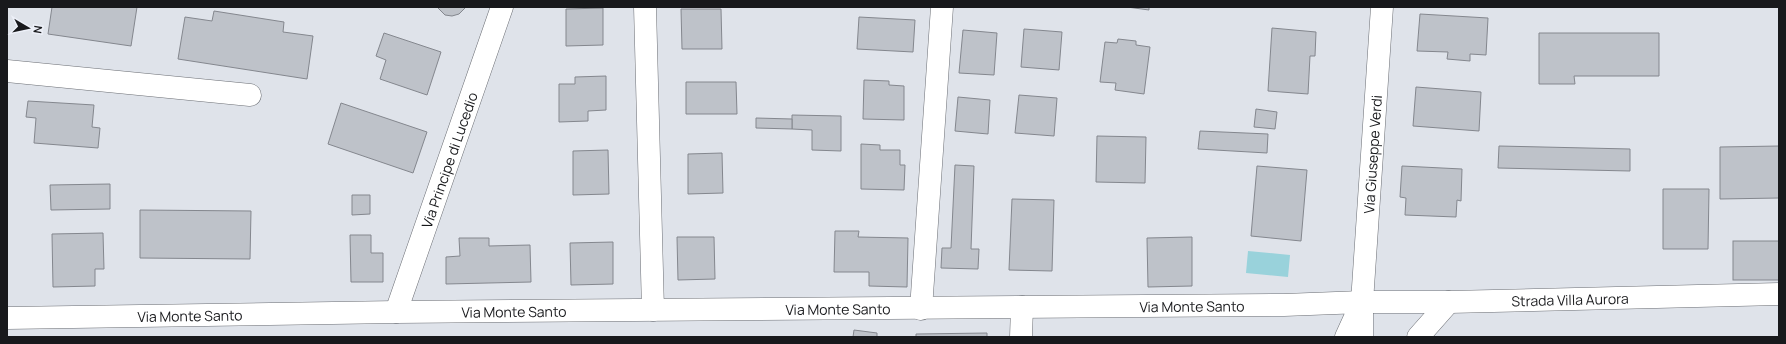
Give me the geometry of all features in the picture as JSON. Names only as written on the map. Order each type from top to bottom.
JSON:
[{"type":"street","name":"Via Principe di Lucedio","points":[[396,312],[502,7]]},
{"type":"street","points":[[645,7],[653,310]]},
{"type":"street","points":[[921,309],[942,7]]},
{"type":"street","name":"Via Giuseppe Verdi","points":[[1362,337],[1362,302],[1382,7]]},
{"type":"street","points":[[7,71],[250,95]]},
{"type":"street","name":"Strada Villa Aurora","points":[[1362,302],[1449,302],[1779,294]]},
{"type":"street","name":"Via Monte Santo","points":[[7,318],[396,312],[1284,305],[1362,302]]},
{"type":"street","points":[[1346,337],[1362,302]]},
{"type":"street","points":[[1418,337],[1449,302]]},
{"type":"street","points":[[1021,337],[1022,307]]},
{"type":"water","points":[[1248,251],[1290,255],[1288,277],[1246,273]]},
{"type":"building","points":[[52,7],[137,7],[131,46],[48,34]]},
{"type":"building","points":[[437,7],[466,7],[459,14],[452,16],[445,15]]},
{"type":"building","points":[[1127,7],[1149,7],[1149,10]]},
{"type":"building","points":[[603,8],[603,45],[566,46],[566,9]]},
{"type":"building","points":[[681,9],[721,9],[722,49],[682,49]]},
{"type":"building","points":[[214,11],[284,22],[283,32],[313,36],[307,79],[178,59],[185,17],[212,21]]},
{"type":"building","points":[[1420,14],[1488,18],[1486,55],[1470,54],[1470,61],[1447,59],[1448,52],[1417,51]]},
{"type":"building","points":[[859,17],[915,20],[913,52],[857,49]]},
{"type":"building","points":[[1272,28],[1316,32],[1315,56],[1310,56],[1308,94],[1268,91]]},
{"type":"building","points":[[1024,29],[1062,32],[1059,70],[1021,67]]},
{"type":"building","points":[[963,30],[997,33],[994,75],[959,73]]},
{"type":"building","points":[[384,33],[441,52],[427,95],[380,79],[386,60],[376,56]]},
{"type":"building","points":[[1539,33],[1659,33],[1659,76],[1574,76],[1575,84],[1539,84]]},
{"type":"building","points":[[1118,39],[1136,41],[1136,45],[1150,47],[1144,94],[1115,90],[1116,83],[1100,82],[1105,42],[1117,43]]},
{"type":"building","points":[[606,76],[606,110],[588,111],[588,121],[559,122],[559,84],[575,84],[575,77]]},
{"type":"building","points":[[864,80],[889,81],[889,85],[904,86],[904,120],[863,119]]},
{"type":"building","points":[[686,82],[736,82],[737,114],[686,114]]},
{"type":"building","points":[[1416,87],[1481,92],[1479,131],[1413,126]]},
{"type":"building","points":[[1019,95],[1057,98],[1054,136],[1015,133]]},
{"type":"building","points":[[958,97],[990,100],[988,134],[955,131]]},
{"type":"building","points":[[28,101],[94,105],[92,127],[100,128],[98,148],[34,143],[36,118],[26,117]]},
{"type":"building","points":[[341,103],[427,132],[413,173],[328,144]]},
{"type":"building","points":[[1256,109],[1277,112],[1275,129],[1254,127]]},
{"type":"building","points":[[792,115],[841,116],[841,151],[812,150],[812,130],[792,129]]},
{"type":"building","points":[[756,118],[792,119],[792,129],[756,128]]},
{"type":"building","points":[[1200,131],[1268,134],[1267,153],[1198,149]]},
{"type":"building","points":[[1097,136],[1146,137],[1145,183],[1096,182]]},
{"type":"building","points":[[861,144],[880,145],[880,150],[900,150],[900,165],[905,165],[904,190],[861,189]]},
{"type":"building","points":[[1499,146],[1630,149],[1630,171],[1498,168]]},
{"type":"building","points":[[1779,146],[1779,198],[1720,199],[1720,147]]},
{"type":"building","points":[[608,150],[609,194],[573,195],[573,151]]},
{"type":"building","points":[[722,153],[723,193],[688,194],[688,154]]},
{"type":"building","points":[[955,165],[974,166],[971,249],[979,249],[978,269],[941,268],[942,248],[951,248]]},
{"type":"building","points":[[1257,166],[1307,170],[1301,241],[1251,236]]},
{"type":"building","points":[[1402,166],[1462,169],[1461,201],[1457,200],[1456,217],[1405,215],[1406,198],[1400,197]]},
{"type":"building","points":[[110,184],[110,209],[51,210],[50,185]]},
{"type":"building","points":[[1663,189],[1709,189],[1708,249],[1663,249]]},
{"type":"building","points":[[352,195],[370,195],[370,214],[352,215]]},
{"type":"building","points":[[1012,199],[1054,200],[1052,271],[1009,270]]},
{"type":"building","points":[[140,210],[251,211],[250,259],[140,258]]},
{"type":"building","points":[[835,231],[859,231],[858,237],[908,238],[907,287],[869,286],[869,272],[834,272]]},
{"type":"building","points":[[103,233],[104,269],[95,269],[95,286],[53,287],[52,234]]},
{"type":"building","points":[[350,235],[371,235],[371,253],[383,253],[383,282],[351,282]]},
{"type":"building","points":[[677,237],[714,237],[715,279],[678,280]]},
{"type":"building","points":[[1192,237],[1192,286],[1148,287],[1147,238]]},
{"type":"building","points":[[459,238],[489,238],[489,246],[530,245],[531,282],[446,284],[446,257],[460,256]]},
{"type":"building","points":[[1733,241],[1779,241],[1779,280],[1733,280]]},
{"type":"building","points":[[613,242],[613,284],[571,285],[570,243]]},
{"type":"building","points":[[854,330],[877,333],[877,337],[853,337]]},
{"type":"building","points":[[987,333],[987,337],[916,337],[916,334]]}]
